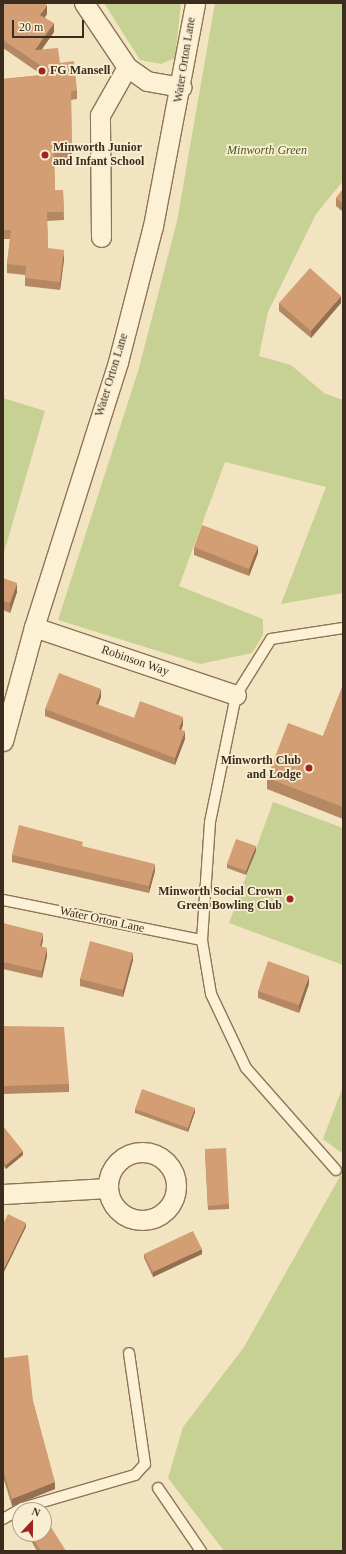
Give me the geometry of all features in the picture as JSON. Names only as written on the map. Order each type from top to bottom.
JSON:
[{"type":"street","points":[[84,3],[127,67],[147,81],[181,87]]},
{"type":"street","name":"Water Orton Lane","points":[[3,741],[34,627],[118,362],[153,226],[181,87],[195,3]]},
{"type":"street","points":[[101,237],[100,115],[127,67]]},
{"type":"street","name":"Robinson Way","points":[[34,627],[236,695]]},
{"type":"street","points":[[3,1194],[108,1188]]},
{"type":"lane","points":[[336,1170],[246,1068],[211,994],[202,940],[210,822],[236,695],[271,640],[343,628]]},
{"type":"lane","name":"Water Orton Lane","points":[[3,900],[202,940]]},
{"type":"lane","points":[[3,1519],[22,1508],[135,1475],[145,1464],[129,1353]]},
{"type":"lane","points":[[158,1488],[202,1551]]},
{"type":"green space","points":[[104,3],[181,3],[175,58],[161,64],[140,60]]},
{"type":"green space","name":"Minworth Green","points":[[215,3],[343,3],[343,181],[316,214],[268,312],[259,356],[291,365],[324,393],[343,400],[343,593],[281,604],[326,487],[225,462],[179,586],[263,619],[263,635],[252,653],[200,664],[58,620],[139,368],[177,221]]},
{"type":"green space","points":[[3,398],[45,411],[3,556]]},
{"type":"green space","name":"Minworth Social Crown Green Bowling Club","points":[[273,802],[343,828],[343,965],[229,923]]},
{"type":"green space","points":[[343,1086],[343,1154],[323,1139]]},
{"type":"green space","points":[[343,1171],[343,1551],[224,1551],[168,1478],[183,1427],[244,1347]]},
{"type":"building","points":[[3,3],[44,3],[47,5],[40,15],[54,23],[35,50],[58,48],[60,63],[74,61],[77,90],[71,92],[72,152],[54,152],[55,190],[63,190],[64,212],[47,212],[48,248],[64,250],[60,282],[25,278],[26,266],[7,264],[11,230],[3,230],[3,79],[53,74],[3,40]]},
{"type":"building","points":[[343,189],[343,204],[336,198]]},
{"type":"building","points":[[310,268],[341,296],[311,331],[279,303]]},
{"type":"building","points":[[202,525],[258,546],[249,569],[194,547]]},
{"type":"building","points":[[3,578],[17,583],[10,603],[3,601]]},
{"type":"building","points":[[59,673],[101,689],[96,704],[134,718],[140,701],[183,717],[179,729],[185,731],[175,758],[45,709]]},
{"type":"building","name":"Minworth Club and Lodge","points":[[343,685],[343,807],[267,778],[288,723],[323,736]]},
{"type":"building","points":[[19,825],[83,842],[82,846],[155,864],[149,886],[12,855]]},
{"type":"building","points":[[236,839],[256,846],[246,871],[227,864]]},
{"type":"building","points":[[3,923],[43,933],[40,946],[47,948],[42,971],[3,962]]},
{"type":"building","points":[[90,941],[133,953],[123,990],[80,979]]},
{"type":"building","points":[[268,961],[309,976],[299,1005],[258,991]]},
{"type":"building","points":[[3,1026],[64,1027],[69,1084],[3,1086]]},
{"type":"building","points":[[142,1089],[195,1108],[188,1128],[135,1109]]},
{"type":"building","points":[[3,1126],[23,1151],[6,1165],[3,1161]]},
{"type":"building","points":[[226,1148],[229,1204],[208,1206],[205,1149]]},
{"type":"building","points":[[8,1214],[26,1223],[3,1270],[3,1224]]},
{"type":"building","points":[[193,1231],[202,1249],[153,1272],[144,1254]]},
{"type":"building","points":[[28,1355],[33,1401],[55,1482],[12,1499],[3,1470],[3,1358]]},
{"type":"building","points":[[52,1529],[66,1551],[41,1551],[35,1542],[52,1542]]},
{"type":"place","name":"FG Mansell","points":[[42,71]]},
{"type":"place","name":"Minworth Junior and Infant School","points":[[45,155]]},
{"type":"place","name":"Minworth Club and Lodge","points":[[309,768]]},
{"type":"place","name":"Minworth Social Crown Green Bowling Club","points":[[290,899]]}]
